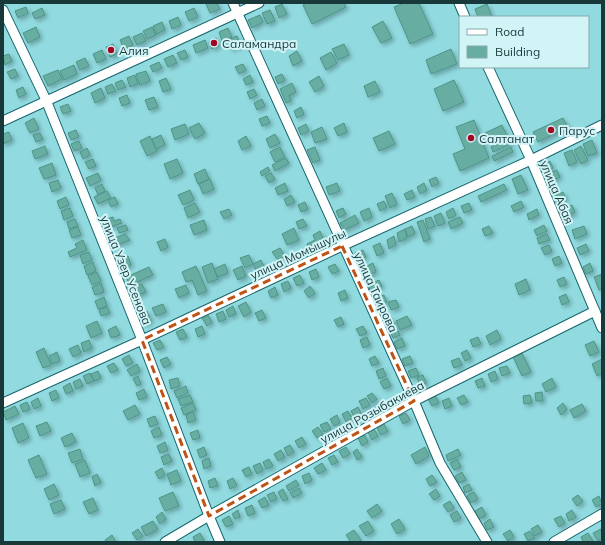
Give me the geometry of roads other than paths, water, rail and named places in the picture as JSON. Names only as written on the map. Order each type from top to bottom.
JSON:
[{"type":"street","name":"улица Таирова","points":[[233,3],[342,246],[414,401],[440,463],[487,542]]},
{"type":"street","points":[[3,121],[259,3]]},
{"type":"street","points":[[459,3],[465,16]]},
{"type":"street","name":"улица Узер Усенова","points":[[3,10],[46,100],[142,340],[220,542]]},
{"type":"street","name":"улица Абая","points":[[488,68],[531,160],[602,328]]},
{"type":"street","name":"улица Момышулы","points":[[3,403],[531,160],[602,125]]},
{"type":"street","name":"улица Розыбакиева","points":[[165,542],[414,401],[596,311]]},
{"type":"street","points":[[554,542],[602,514]]},
{"type":"place","name":"Саламандра","points":[[214,43]]},
{"type":"place","name":"Алия","points":[[111,50]]},
{"type":"place","name":"Парус","points":[[551,130]]},
{"type":"place","name":"Салтанат","points":[[471,138]]}]
